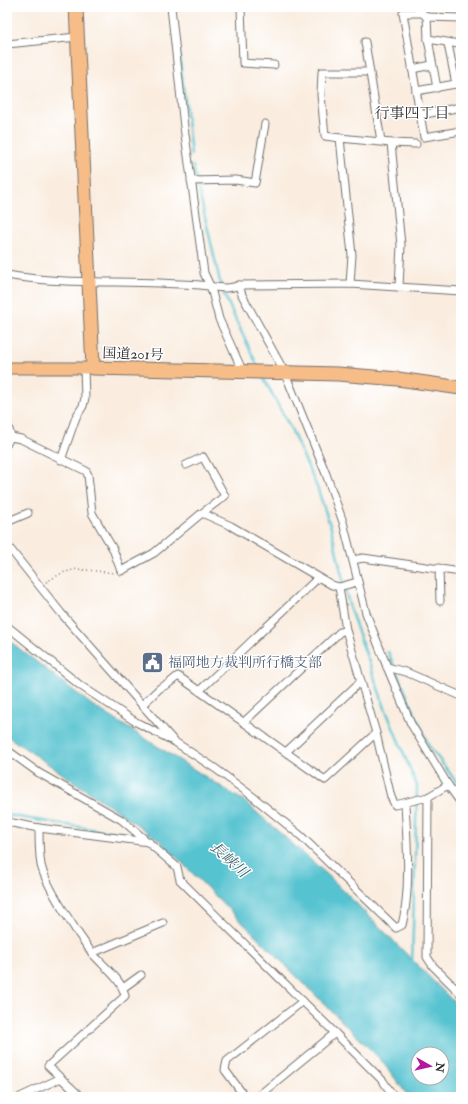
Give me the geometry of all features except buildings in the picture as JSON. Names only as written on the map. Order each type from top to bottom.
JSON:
[{"type":"highway","name":"国道201号","points":[[76,7],[88,282],[89,368],[338,374],[398,379],[461,388]]},
{"type":"main road","points":[[7,368],[89,368]]},
{"type":"street","points":[[171,7],[191,181],[204,272],[213,288],[219,319],[247,373]]},
{"type":"street","points":[[241,7],[243,63],[274,65]]},
{"type":"street","points":[[425,12],[432,65],[437,88]]},
{"type":"street","points":[[461,18],[425,12],[403,13],[424,137],[461,131]]},
{"type":"street","points":[[7,44],[77,38]]},
{"type":"street","points":[[428,39],[448,44],[460,44],[461,46]]},
{"type":"street","points":[[365,42],[381,141]]},
{"type":"street","points":[[416,92],[458,84],[448,44]]},
{"type":"street","points":[[412,69],[432,65]]},
{"type":"street","points":[[369,72],[322,72],[321,95],[325,136],[416,144]]},
{"type":"street","points":[[420,115],[461,107]]},
{"type":"street","points":[[191,181],[236,180],[256,183],[265,124]]},
{"type":"street","points":[[340,138],[352,255],[350,284]]},
{"type":"street","points":[[391,143],[401,245],[399,287]]},
{"type":"street","points":[[7,275],[42,280],[146,282],[202,285],[213,288],[237,286],[350,284],[461,291]]},
{"type":"street","points":[[237,286],[283,373],[326,474],[343,522],[353,560],[355,582],[374,637],[412,724],[448,785],[461,803]]},
{"type":"street","points":[[62,460],[70,441],[76,417],[83,406],[89,368]]},
{"type":"street","points":[[7,423],[9,440],[21,439],[62,460],[84,469],[88,475],[92,513],[112,549],[122,571],[154,553],[225,496],[203,457],[186,465]]},
{"type":"street","points":[[7,522],[28,513]]},
{"type":"street","points":[[202,513],[231,526],[318,578],[339,587],[355,582]]},
{"type":"street","points":[[7,545],[39,586],[175,742]]},
{"type":"street","points":[[353,560],[363,558],[461,572]]},
{"type":"street","points":[[439,568],[440,601]]},
{"type":"street","points":[[199,691],[318,578]]},
{"type":"street","points":[[339,587],[346,630],[376,733],[391,797],[395,805],[405,804],[426,798],[448,785]]},
{"type":"street","points":[[7,626],[70,679],[136,722],[175,742],[234,782],[301,836],[396,928],[402,925],[404,916],[406,878],[405,804]]},
{"type":"street","points":[[244,722],[340,632],[346,630]]},
{"type":"street","points":[[387,667],[406,672],[461,696]]},
{"type":"street","points":[[142,705],[160,688],[178,676],[325,780],[376,733]]},
{"type":"street","points":[[286,752],[361,680]]},
{"type":"street","points":[[136,722],[141,722],[149,714]]},
{"type":"street","points":[[7,750],[39,773],[122,820],[177,867],[180,880],[383,1081],[394,1097]]},
{"type":"street","points":[[426,798],[427,956],[433,966],[461,994]]},
{"type":"street","points":[[7,822],[39,828],[149,842]]},
{"type":"street","points":[[39,828],[40,852],[45,876],[77,931],[92,953],[123,988],[125,996],[48,1066],[81,1097]]},
{"type":"street","points":[[92,953],[163,923]]},
{"type":"street","points":[[123,988],[141,975]]},
{"type":"street","points":[[246,1097],[225,1070],[227,1061],[303,1001]]},
{"type":"street","points":[[257,1097],[335,1033]]},
{"type":"street","points":[[20,1097],[61,1078]]},
{"type":"path","points":[[39,586],[62,573],[77,569],[112,574],[122,571]]},
{"type":"water","name":"長峡川","points":[[7,639],[92,705],[244,801],[330,877],[461,1009],[461,1097],[409,1097],[381,1060],[158,839],[7,736]]},
{"type":"waterway","points":[[178,40],[191,155]]},
{"type":"waterway","points":[[193,166],[222,290],[258,367]]},
{"type":"waterway","points":[[263,377],[291,429],[317,487],[331,528],[350,609],[385,708],[417,786],[412,964]]},
{"type":"waterway","points":[[388,652],[429,746],[461,788]]},
{"type":"waterway","points":[[7,815],[103,831],[135,834]]},
{"type":"waterway","points":[[142,834],[153,834]]},
{"type":"place","name":"福岡地方裁判所行橋支部","points":[[152,662]]},
{"type":"district","name":"行事四丁目","points":[[412,113]]}]
